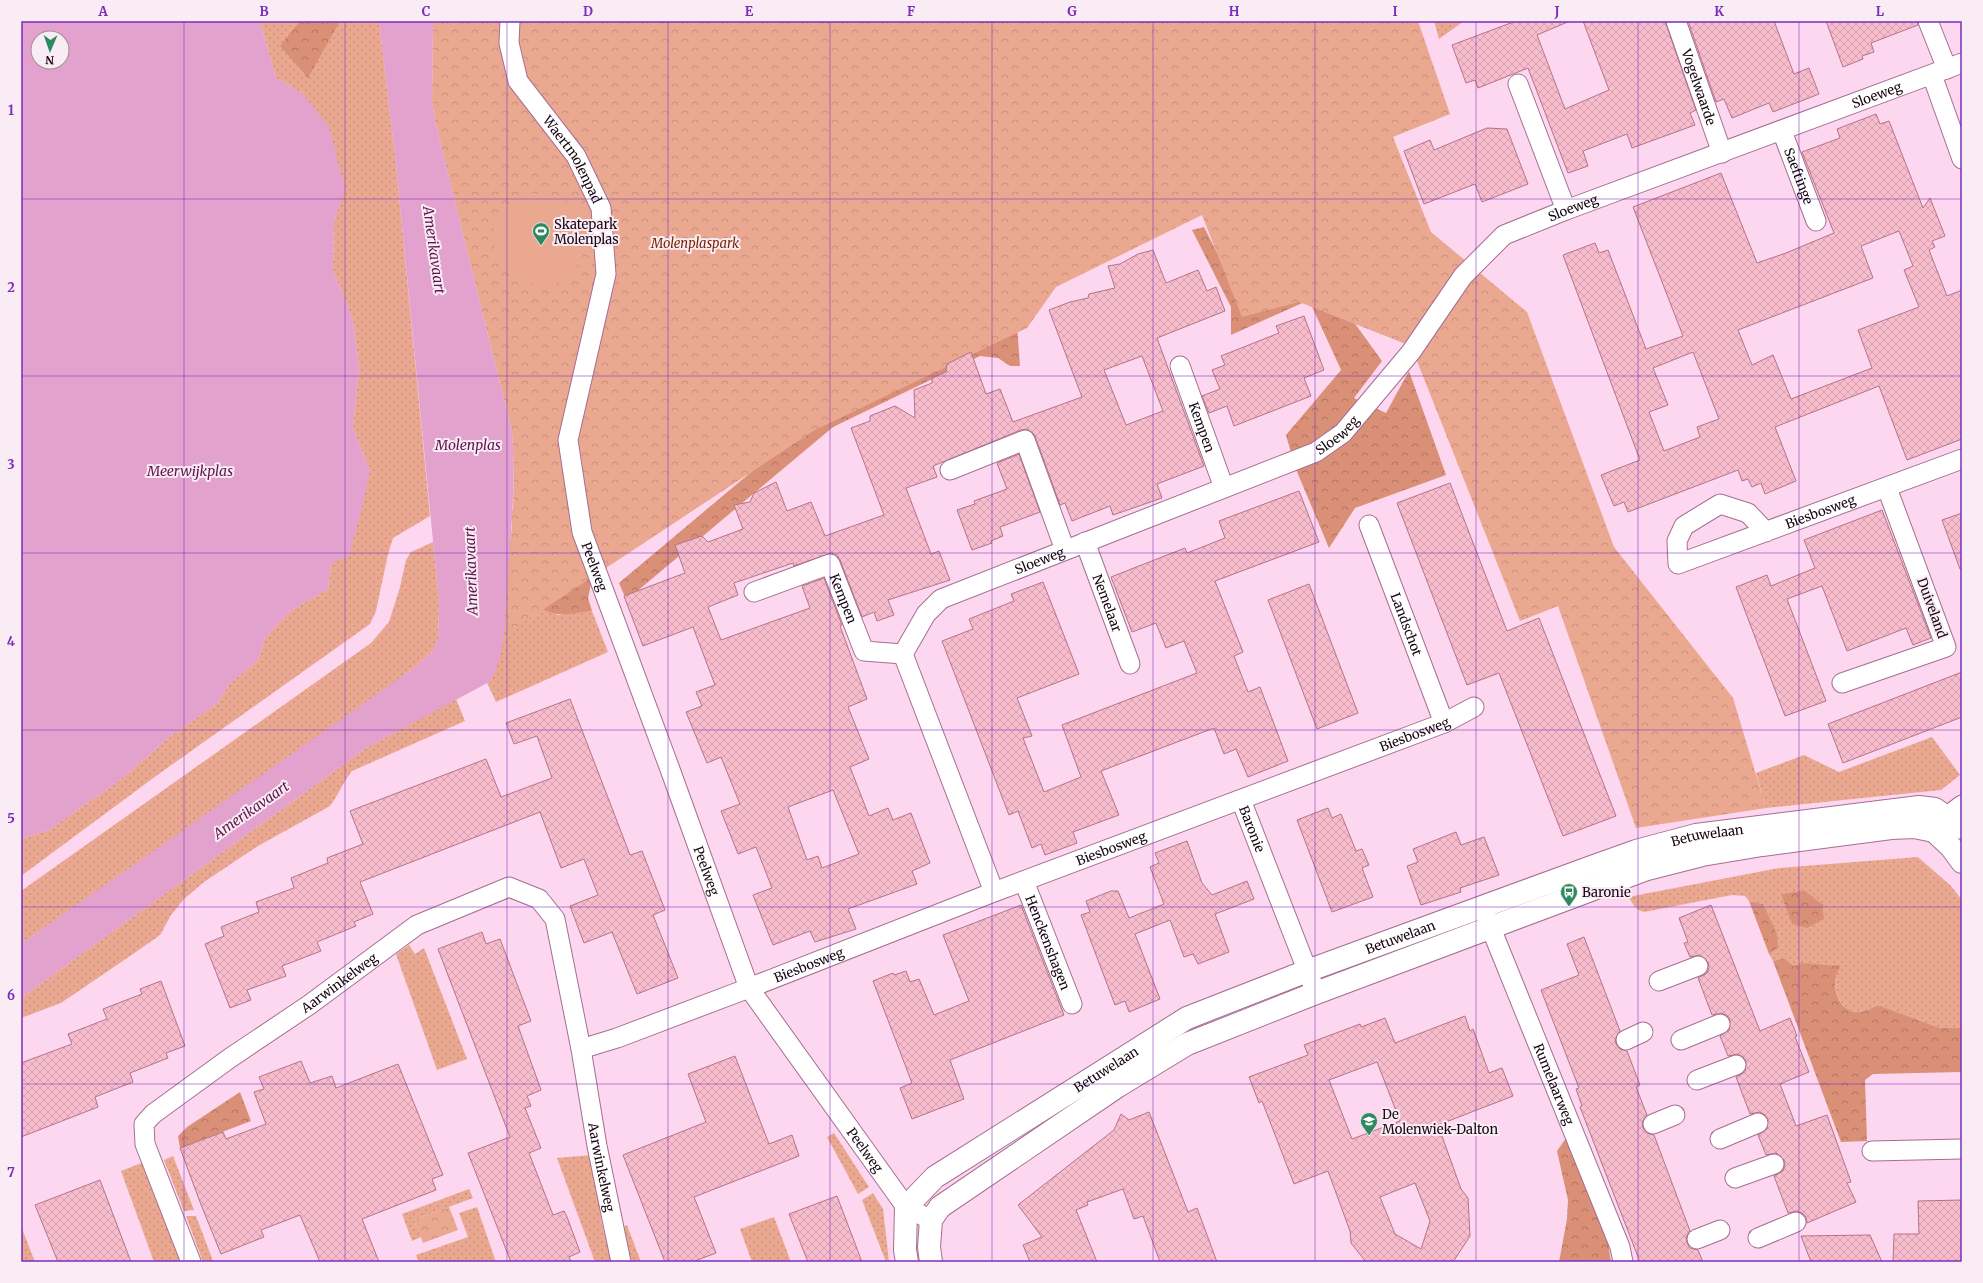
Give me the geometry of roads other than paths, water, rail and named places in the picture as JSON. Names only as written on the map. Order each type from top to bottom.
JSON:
[{"type":"street","name":"Waertmolenpad","points":[[510,21],[509,42],[518,81],[576,156],[601,208],[606,274],[569,432],[568,440],[572,472]]},
{"type":"street","name":"Vogelwaarde","points":[[1676,21],[1722,153]]},
{"type":"street","points":[[1928,21],[1947,69],[1962,160]]},
{"type":"street","name":"Sloeweg","points":[[903,654],[926,614],[941,599],[1316,452],[1343,433],[1411,352],[1462,276],[1504,235],[1566,210],[1947,69]]},
{"type":"street","points":[[1518,84],[1566,210]]},
{"type":"street","name":"Saeftinge","points":[[1782,131],[1816,221]]},
{"type":"street","name":"Kempen","points":[[1180,366],[1224,488]]},
{"type":"street","points":[[950,470],[1025,440],[1065,550]]},
{"type":"street","name":"Biesbosweg","points":[[1766,532],[1748,513],[1720,504],[1684,526],[1677,541],[1678,564],[1766,532],[1887,488],[1962,459]]},
{"type":"street","name":"Peelweg","points":[[572,472],[582,532],[749,988],[906,1207],[931,1220]]},
{"type":"street","name":"Duiveland","points":[[1842,683],[1946,647],[1887,488]]},
{"type":"street","name":"Landschot","points":[[1369,525],[1444,723]]},
{"type":"street","name":"Nemelaar","points":[[1085,542],[1130,664]]},
{"type":"street","name":"Kempen","points":[[754,592],[830,564],[864,651],[903,654]]},
{"type":"street","points":[[903,654],[994,892]]},
{"type":"street","name":"Biesbosweg","points":[[749,988],[994,892],[1444,723],[1474,707]]},
{"type":"street","name":"Baronie","points":[[1241,800],[1316,992]]},
{"type":"street","name":"Betuwelaan","points":[[906,1207],[936,1177],[1187,1018],[1307,971],[1482,906],[1636,851],[1696,835],[1919,807],[1935,809],[1951,820]]},
{"type":"street","points":[[1951,820],[1951,847],[1962,862]]},
{"type":"street","name":"Betuwelaan","points":[[931,1220],[940,1207],[1118,1086],[1186,1044],[1316,992],[1647,869],[1702,855],[1762,845],[1891,828],[1914,827],[1951,820]]},
{"type":"street","name":"Henckenshagen","points":[[1024,881],[1072,1004]]},
{"type":"street","name":"Aarwinkelweg","points":[[191,1262],[145,1144],[144,1124],[154,1114],[230,1058],[309,1005],[421,923],[509,887],[539,899],[555,919],[582,1049],[597,1146],[621,1262]]},
{"type":"street","name":"Rumelaarweg","points":[[1482,906],[1620,1247],[1623,1262]]},
{"type":"street","points":[[1658,981],[1698,966]]},
{"type":"street","points":[[582,1049],[617,1038],[749,988]]},
{"type":"street","points":[[1681,1040],[1720,1024]]},
{"type":"street","points":[[1626,1040],[1643,1032]]},
{"type":"street","points":[[1697,1080],[1736,1065]]},
{"type":"street","points":[[1653,1124],[1675,1115]]},
{"type":"street","points":[[1720,1139],[1758,1123]]},
{"type":"street","points":[[1872,1151],[1962,1149]]},
{"type":"street","points":[[1735,1178],[1774,1164]]},
{"type":"street","points":[[906,1207],[905,1250],[907,1262]]},
{"type":"street","points":[[931,1220],[929,1247],[931,1262]]},
{"type":"street","points":[[1758,1238],[1796,1222]]},
{"type":"street","points":[[1697,1239],[1720,1230]]},
{"type":"water","name":"Meerwijkplas","points":[[21,21],[260,21],[276,78],[303,94],[329,127],[345,189],[334,222],[333,270],[353,320],[359,368],[353,428],[370,471],[363,503],[349,556],[331,564],[328,589],[290,611],[265,638],[258,660],[229,684],[217,704],[173,734],[120,780],[49,830],[21,839]]},
{"type":"water","points":[[379,21],[433,21],[432,101],[435,121],[512,432],[513,489],[505,622],[500,658],[496,670],[491,681],[366,748],[21,998],[21,944],[410,671],[432,652],[438,640],[439,602],[396,164]]},
{"type":"place","name":"Skatepark Molenplas","points":[[541,246]]},
{"type":"place","name":"Baronie","points":[[1569,907]]},
{"type":"place","name":"De Molenwiek-Dalton","points":[[1369,1136]]},
{"type":"park label","name":"Molenplaspark","points":[[695,243]]},
{"type":"water label","name":"Amerikavaart","points":[[434,250]]},
{"type":"water label","name":"Molenplas","points":[[468,445]]},
{"type":"water label","name":"Amerikavaart","points":[[471,571]]},
{"type":"water label","name":"Amerikavaart","points":[[251,810]]}]
